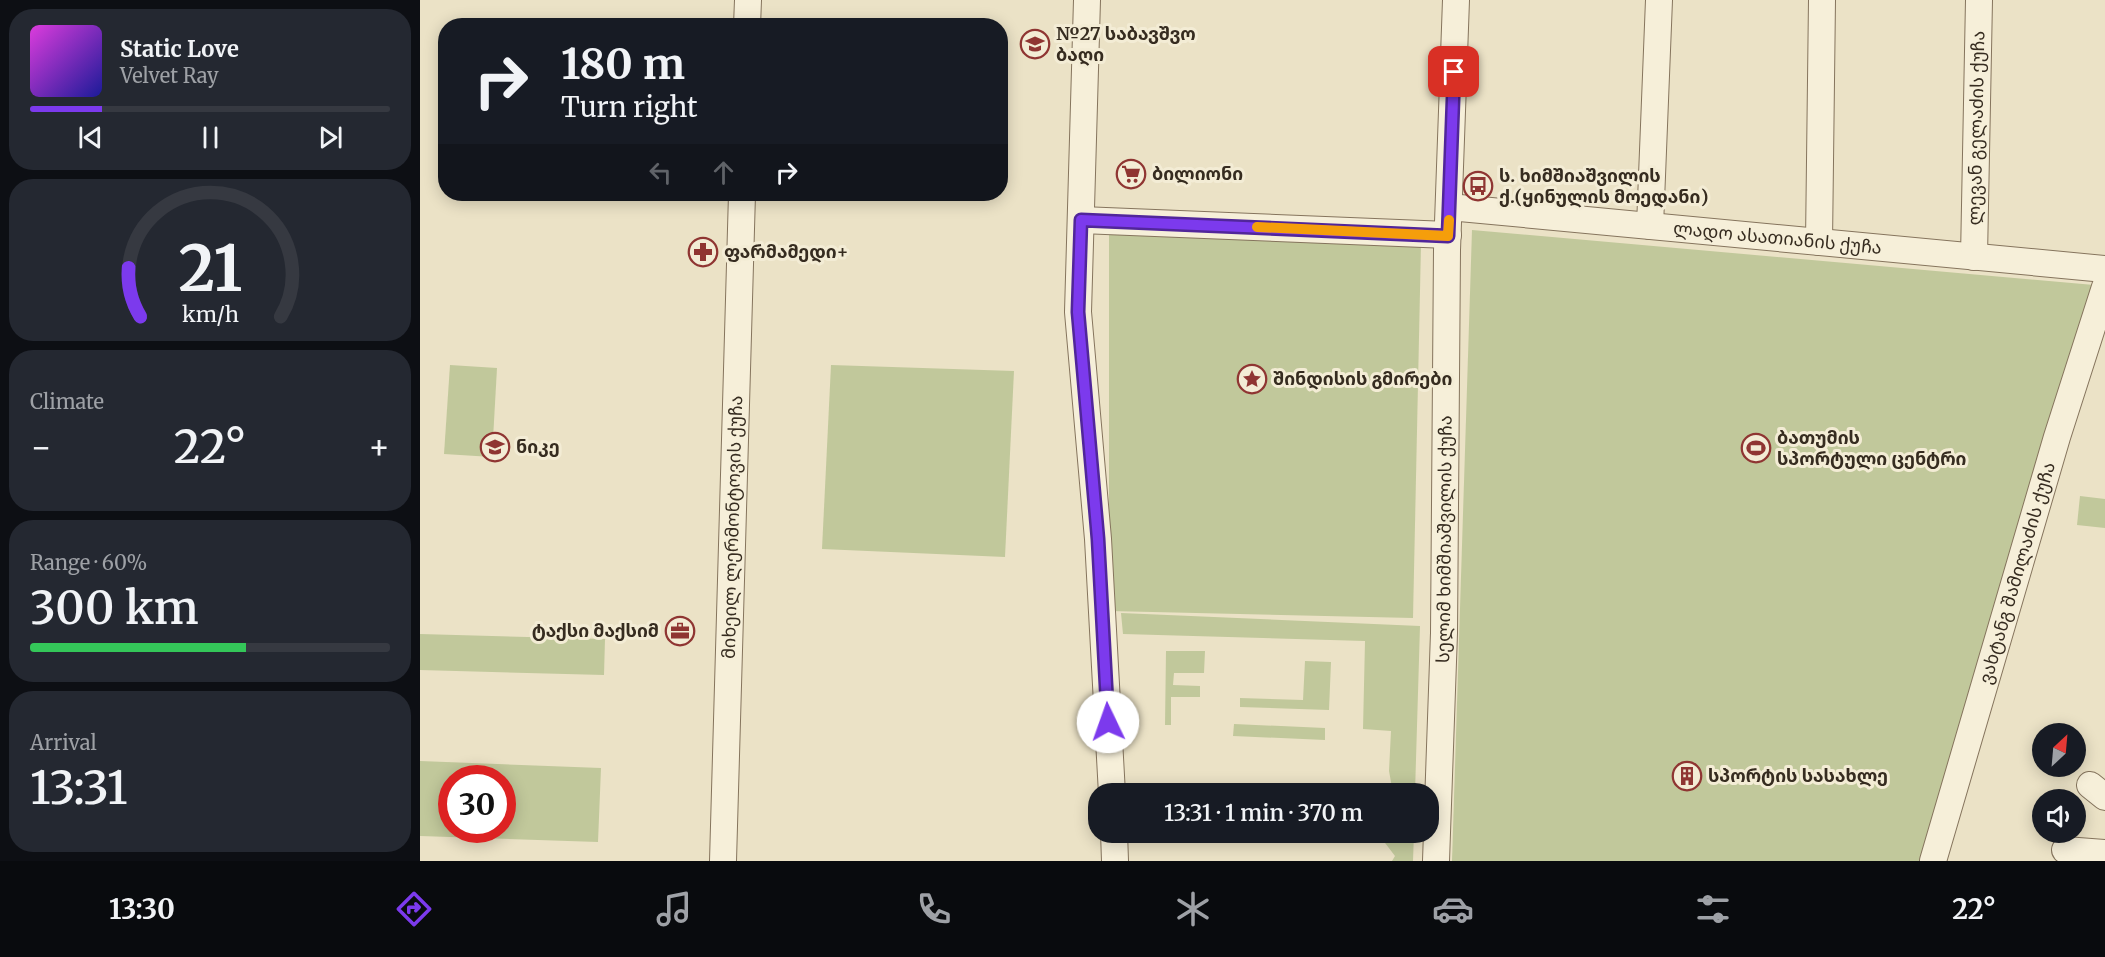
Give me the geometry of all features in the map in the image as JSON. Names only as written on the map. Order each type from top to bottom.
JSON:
[{"type":"street","points":[[747,18],[748,0]]},
{"type":"street","points":[[1087,0],[1078,312],[1098,539],[1111,783]]},
{"type":"street","name":"სელიმ ხიმშიაშვილის ქუჩა","points":[[1436,861],[1444,633],[1448,236],[1456,0]]},
{"type":"street","points":[[1650,226],[1659,0]]},
{"type":"street","points":[[1819,242],[1822,0]]},
{"type":"street","name":"ლევან გელაძის ქუჩა","points":[[1974,256],[1979,0]]},
{"type":"street","name":"მიხეილ ლერმონტოვის ქუჩა","points":[[723,861],[742,201]]},
{"type":"street","name":"ლადო ასათიანის ქუჩა","points":[[1449,207],[2105,269]]},
{"type":"street","points":[[1081,220],[1448,236]]},
{"type":"street","name":"ვახტანგ შამილაძის ქუჩა","points":[[1933,861],[2057,437],[2105,287]]},
{"type":"street","points":[[1114,843],[1115,861]]},
{"type":"street","points":[[2065,850],[2105,853]]},
{"type":"green space","name":"ბათუმის სპორტული ცენტრი","points":[[1472,230],[2094,285],[1925,861],[1452,861]]},
{"type":"green space","points":[[1109,234],[1421,244],[1413,618],[1109,611]]},
{"type":"green space","points":[[450,365],[497,368],[492,457],[444,454]]},
{"type":"green space","points":[[831,365],[1014,371],[1005,557],[822,549]]},
{"type":"green space","points":[[2080,496],[2105,499],[2105,528],[2077,525]]},
{"type":"green space","points":[[1121,613],[1420,626],[1415,783],[1391,783],[1389,771],[1391,731],[1363,729],[1365,641],[1123,634]]},
{"type":"green space","points":[[420,634],[605,639],[604,675],[420,670]]},
{"type":"green space","points":[[1166,651],[1205,651],[1204,673],[1174,673],[1173,685],[1200,686],[1200,697],[1171,697],[1171,725],[1165,725]]},
{"type":"green space","points":[[1305,661],[1331,662],[1329,710],[1240,707],[1240,698],[1303,700]]},
{"type":"green space","points":[[1234,724],[1325,728],[1325,740],[1233,736]]},
{"type":"green space","points":[[420,761],[601,768],[598,842],[516,839],[516,765],[438,765],[438,837],[420,836]]},
{"type":"green space","points":[[1385,843],[1414,843],[1413,861],[1392,861],[1395,856]]},
{"type":"slow traffic","points":[[1257,227],[1448,236],[1449,220]]},
{"type":"place","name":"№27 საბავშვო ბაღი","points":[[1035,44]]},
{"type":"place","name":"ბილიონი","points":[[1131,174]]},
{"type":"place","name":"ს. ხიმშიაშვილის ქ.(ყინულის მოედანი)","points":[[1478,186]]},
{"type":"place","name":"ფარმამედი+","points":[[703,252]]},
{"type":"place","name":"შინდისის გმირები","points":[[1252,379]]},
{"type":"place","name":"ნიკე","points":[[495,447]]},
{"type":"place","name":"ბათუმის სპორტული ცენტრი","points":[[1756,448]]},
{"type":"place","name":"ტაქსი მაქსიმ","points":[[680,631]]},
{"type":"place","name":"სპორტის სასახლე","points":[[1687,776]]},
{"type":"route","points":[[1108,722],[1098,539],[1078,312],[1081,220],[1448,236],[1454,72]]}]
